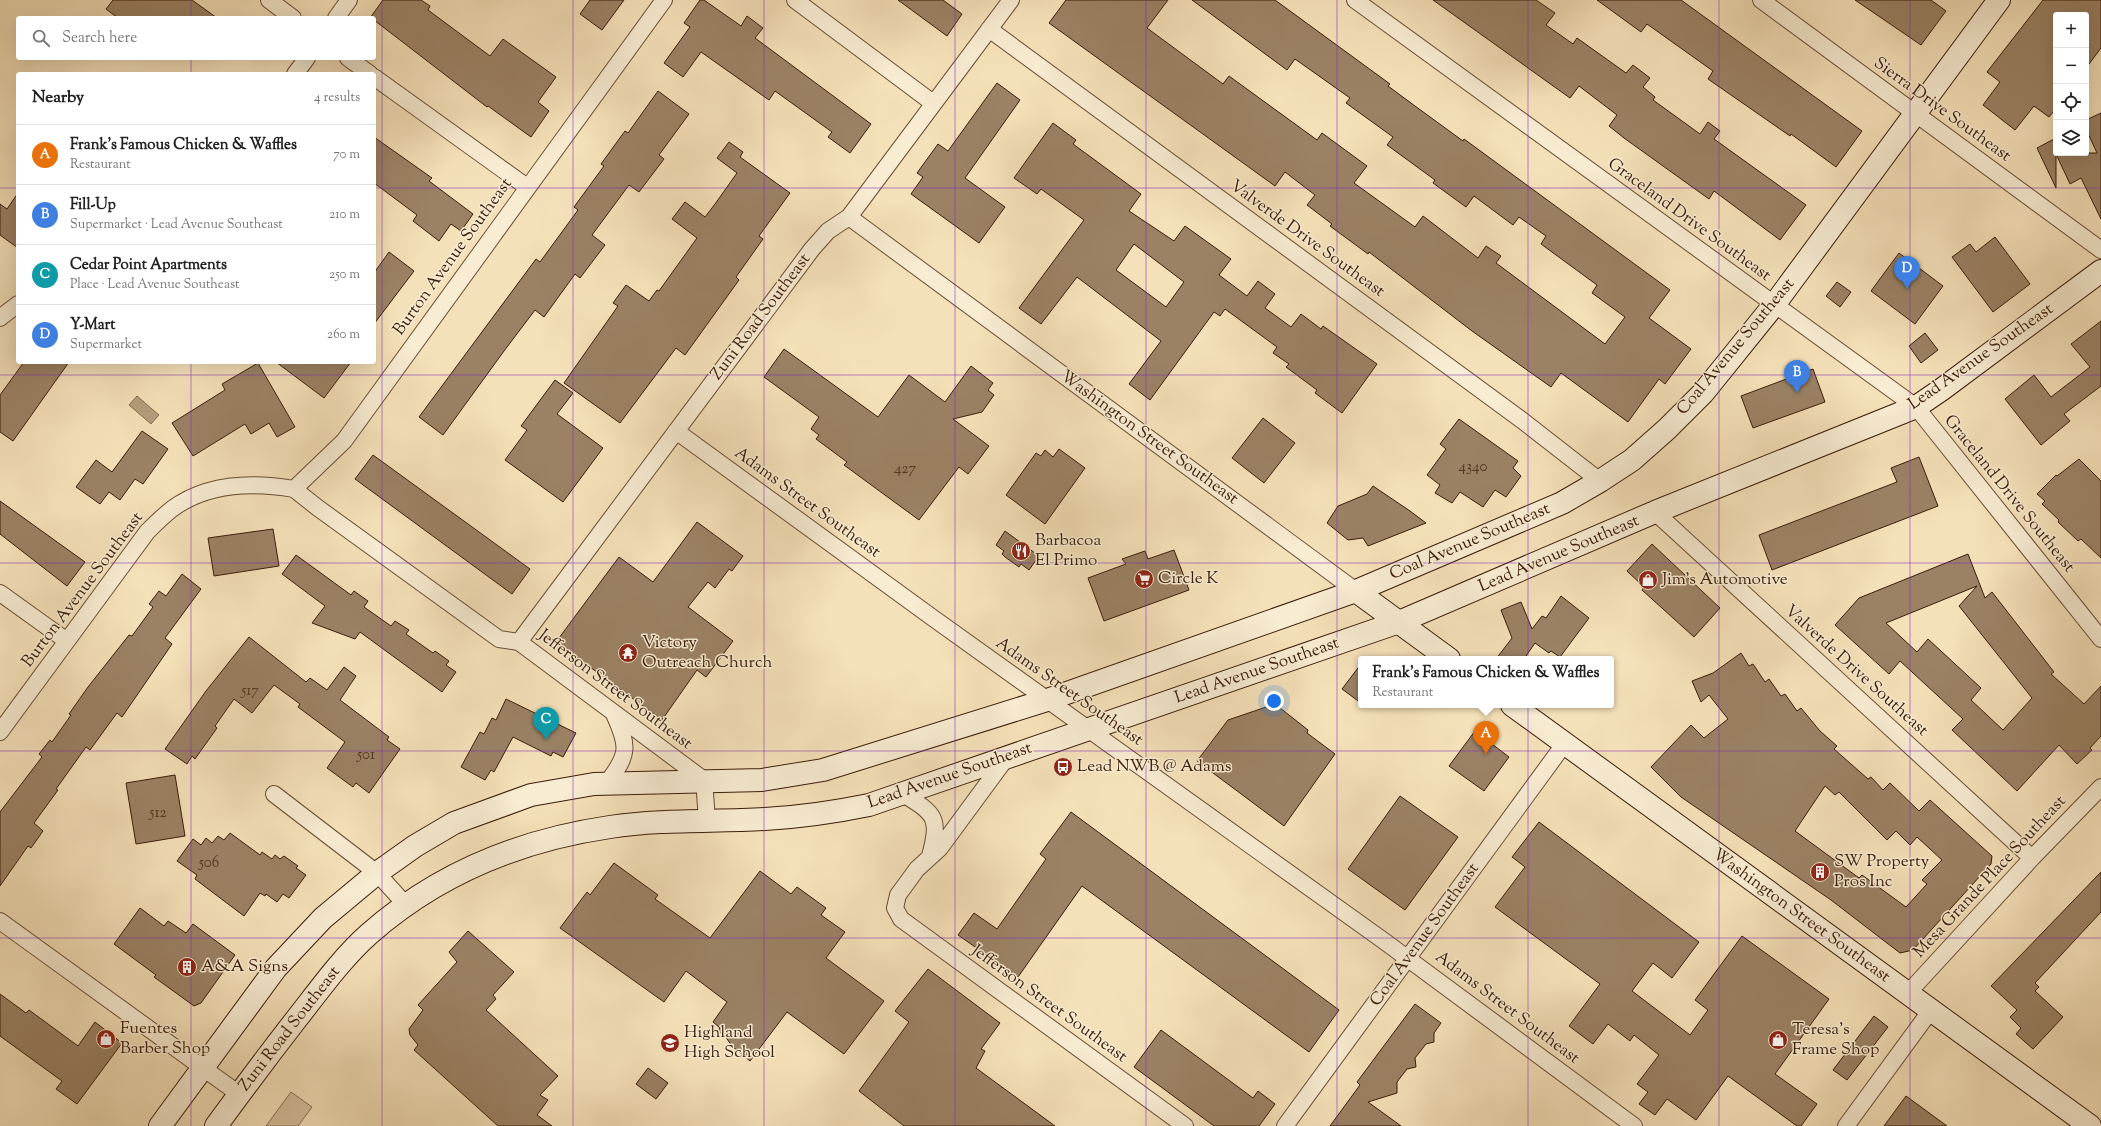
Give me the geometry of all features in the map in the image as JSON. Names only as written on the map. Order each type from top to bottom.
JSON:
[{"type":"main road","name":"Coal Avenue Southeast","points":[[1356,591],[1562,503],[1632,460],[1698,398],[1774,305],[1999,0]]},
{"type":"main road","name":"Lead Avenue Southeast","points":[[368,935],[406,905],[443,881],[486,859],[550,837],[611,826],[670,821],[764,819],[813,816],[869,805],[1399,622],[1656,512],[1916,406],[1941,390],[2101,270]]},
{"type":"main road","name":"Washington Street Southeast","points":[[1356,591],[1445,656]]},
{"type":"main road","points":[[160,1126],[276,968],[323,918],[377,872],[415,846],[454,823],[531,795],[594,784],[704,780],[762,780],[823,770],[1048,700],[1356,591]]},
{"type":"main road","name":"Washington Street Southeast","points":[[1516,708],[2090,1126]]},
{"type":"main road","name":"Zuni Road Southeast","points":[[216,1126],[325,982],[368,935]]},
{"type":"street","points":[[269,0],[290,16]]},
{"type":"street","points":[[337,16],[349,0]]},
{"type":"street","name":"Burton Avenue Southeast","points":[[0,732],[146,532],[173,508],[196,495],[236,486],[250,484],[294,488],[344,441],[664,0]]},
{"type":"street","points":[[795,0],[933,103]]},
{"type":"street","name":"Zuni Road Southeast","points":[[519,642],[812,249],[828,231],[848,217],[1011,0]]},
{"type":"street","name":"Graceland Drive Southeast","points":[[1355,0],[1774,305],[1916,406],[2101,640]]},
{"type":"street","name":"Sierra Drive Southeast","points":[[1761,0],[2101,250]]},
{"type":"street","name":"Valverde Drive Southeast","points":[[989,29],[1523,421],[1600,481]]},
{"type":"street","points":[[296,72],[306,60]]},
{"type":"street","points":[[351,60],[367,72]]},
{"type":"street","points":[[376,78],[527,187]]},
{"type":"street","name":"Washington Street Southeast","points":[[848,217],[1356,591]]},
{"type":"street","points":[[0,318],[16,306]]},
{"type":"street","name":"Adams Street Southeast","points":[[676,431],[1408,958],[1634,1126]]},
{"type":"street","name":"Jefferson Street Southeast","points":[[294,488],[318,508],[499,639],[519,642],[704,780]]},
{"type":"street","name":"Valverde Drive Southeast","points":[[1656,512],[2032,858]]},
{"type":"street","points":[[0,593],[67,641]]},
{"type":"street","points":[[607,783],[625,755],[624,736],[614,713]]},
{"type":"street","name":"Coal Avenue Southeast","points":[[1285,1126],[1565,743]]},
{"type":"street","points":[[930,856],[940,848],[1007,757]]},
{"type":"street","points":[[704,780],[707,820]]},
{"type":"street","name":"Mesa Grande Place Southeast","points":[[1908,993],[2032,858],[2101,787]]},
{"type":"street","points":[[274,794],[377,872],[406,905]]},
{"type":"street","points":[[903,794],[923,806],[933,817],[935,837],[930,856]]},
{"type":"street","name":"Jefferson Street Southeast","points":[[930,856],[917,869],[898,895],[895,908],[901,919],[1185,1126]]},
{"type":"street","points":[[0,921],[239,1094]]},
{"type":"street","points":[[1846,1126],[1931,1010]]},
{"type":"shaded area","points":[[137,396],[159,415],[151,424],[129,405]]},
{"type":"shaded area","points":[[291,1092],[312,1107],[298,1126],[266,1126]]},
{"type":"building","points":[[113,0],[192,0],[214,16],[115,16],[106,9]]},
{"type":"building","points":[[383,0],[421,0],[430,6],[428,10],[490,56],[503,39],[556,77],[538,102],[549,111],[531,137],[488,106],[487,107],[376,22],[376,16],[371,16]]},
{"type":"building","points":[[590,0],[624,0],[602,30],[580,14]]},
{"type":"building","points":[[700,0],[704,0],[741,26],[747,16],[763,28],[755,38],[871,124],[850,153],[828,137],[832,132],[775,91],[769,100],[701,52],[683,77],[664,63],[690,27],[684,23]]},
{"type":"building","points":[[898,0],[943,0],[962,14],[947,36]]},
{"type":"building","points":[[1066,0],[1168,0],[1147,28],[1223,84],[1229,76],[1317,140],[1322,133],[1367,166],[1354,183],[1415,227],[1423,216],[1478,258],[1486,246],[1501,256],[1496,263],[1605,344],[1625,317],[1592,293],[1597,285],[1541,244],[1546,236],[1519,217],[1513,225],[1474,196],[1466,207],[1433,183],[1435,180],[1387,145],[1393,137],[1346,103],[1350,98],[1295,59],[1287,70],[1192,0],[1275,0],[1390,84],[1388,86],[1415,106],[1463,141],[1464,139],[1670,290],[1649,318],[1691,349],[1665,384],[1659,379],[1628,422],[1561,373],[1551,387],[1472,331],[1369,252],[1368,254],[1330,226],[1332,224],[1307,205],[1315,195],[1285,172],[1275,186],[1049,23]]},
{"type":"building","points":[[1433,0],[1536,0],[1555,13],[1546,25],[1573,44],[1577,38],[1626,73],[1633,65],[1650,78],[1643,87],[1655,97],[1653,100],[1700,134],[1708,122],[1720,131],[1714,139],[1806,205],[1780,240],[1714,191],[1709,199],[1624,138],[1609,126],[1617,115],[1579,86],[1570,98]]},
{"type":"building","points":[[1597,0],[1681,0],[1862,131],[1836,167],[1791,134],[1790,136],[1708,79],[1713,71],[1647,24],[1641,32]]},
{"type":"building","points":[[1855,0],[1931,0],[1946,11],[1921,45]]},
{"type":"building","points":[[2043,0],[2101,0],[2101,48],[2089,64],[2089,12],[2053,12],[2053,112],[2049,117],[2034,106],[2015,130],[1983,105],[2000,82],[1987,72]]},
{"type":"building","points":[[997,83],[1020,100],[965,178],[1005,207],[979,243],[911,194],[923,177],[917,173],[938,144],[948,151]]},
{"type":"building","points":[[658,91],[689,114],[659,155],[664,159],[639,192],[629,185],[592,235],[605,245],[580,278],[575,274],[544,317],[535,310],[443,435],[419,417],[536,259],[540,262],[578,210],[574,207],[604,166],[601,164],[625,131],[628,133]]},
{"type":"building","points":[[2101,113],[2101,219],[2081,178],[2070,184],[2057,156],[2089,156],[2089,153],[2097,153],[2089,136],[2089,119]]},
{"type":"building","points":[[1053,123],[1076,140],[1073,144],[1141,194],[1129,211],[1174,241],[1185,226],[1231,259],[1219,275],[1247,296],[1258,281],[1275,294],[1265,308],[1291,327],[1301,314],[1321,329],[1323,326],[1377,364],[1342,413],[1315,393],[1317,390],[1286,367],[1289,364],[1273,353],[1277,347],[1225,309],[1220,316],[1214,312],[1150,400],[1129,384],[1161,341],[1077,277],[1041,324],[1019,308],[1084,220],[1041,189],[1037,194],[1014,178]],"holes":[[[1134,244],[1184,282],[1166,307],[1116,270]]]},
{"type":"building","points":[[376,138],[432,178],[429,181],[473,214],[461,231],[451,224],[439,241],[413,221],[417,215],[376,184]]},
{"type":"building","points":[[2053,140],[2053,156],[2056,156],[2056,188],[2037,148]]},
{"type":"building","points":[[729,142],[743,152],[740,157],[790,193],[759,236],[763,239],[736,277],[739,280],[685,355],[676,348],[620,423],[564,383],[618,306],[613,303],[626,285],[649,301],[657,290],[659,291],[697,238],[672,219],[685,202],[705,217],[715,204],[737,173],[717,158]]},
{"type":"building","points":[[16,196],[16,247],[0,235],[0,204],[7,209]]},
{"type":"building","points":[[1995,237],[2030,284],[1993,312],[1952,257],[1970,244],[1976,252]]},
{"type":"building","points":[[389,252],[414,271],[376,321],[376,270]]},
{"type":"building","points":[[1899,253],[1943,286],[1915,324],[1871,291]]},
{"type":"building","points":[[1837,282],[1851,292],[1840,307],[1826,296]]},
{"type":"building","points":[[2101,321],[2101,386],[2064,414],[2070,421],[2041,445],[2005,399],[2034,375],[2051,397],[2090,367],[2071,344]]},
{"type":"building","points":[[1925,333],[1938,350],[1921,363],[1909,346]]},
{"type":"building","points":[[784,349],[878,417],[909,375],[945,402],[971,366],[993,383],[988,390],[994,395],[982,412],[953,419],[989,446],[968,474],[959,467],[919,520],[844,465],[847,462],[816,439],[819,435],[811,429],[819,417],[764,377]]},
{"type":"building","points":[[23,364],[68,364],[13,441],[0,432],[0,395]]},
{"type":"building","points":[[259,364],[295,427],[277,437],[269,423],[251,434],[245,424],[193,456],[172,423],[225,390],[222,384]]},
{"type":"building","points":[[279,364],[350,364],[324,398]]},
{"type":"building","points":[[1813,369],[1825,402],[1753,428],[1741,396]]},
{"type":"building","points":[[555,380],[573,393],[557,414],[603,448],[563,502],[505,460],[527,430],[521,426]]},
{"type":"building","points":[[1263,418],[1295,443],[1264,483],[1232,458]]},
{"type":"building","points":[[1459,419],[1518,461],[1513,468],[1521,476],[1506,497],[1495,490],[1483,507],[1460,492],[1452,503],[1435,493],[1440,485],[1427,475],[1446,449],[1440,444]]},
{"type":"building","points":[[142,431],[168,449],[143,484],[135,479],[120,500],[109,492],[100,504],[76,487],[96,460],[112,472]]},
{"type":"building","points":[[1059,449],[1085,468],[1045,524],[1006,495],[1036,453],[1041,456],[1045,450],[1053,457]]},
{"type":"building","points":[[373,455],[530,569],[512,594],[355,479]]},
{"type":"building","points":[[1919,457],[1938,506],[1772,570],[1759,535],[1897,482],[1891,468]]},
{"type":"building","points":[[2079,459],[2101,481],[2101,558],[2081,539],[2078,541],[2058,522],[2059,520],[2042,504],[2045,501],[2037,494],[2056,475],[2057,476]]},
{"type":"building","points":[[1373,486],[1426,523],[1368,546],[1363,538],[1348,540],[1327,523],[1338,506],[1367,494]]},
{"type":"building","points":[[0,501],[85,562],[67,586],[0,534]]},
{"type":"building","points":[[697,522],[743,556],[732,571],[729,569],[715,588],[708,582],[688,607],[733,641],[706,677],[697,670],[662,720],[556,642],[619,557],[653,582]]},
{"type":"building","points":[[273,529],[279,566],[214,576],[208,538]]},
{"type":"building","points":[[1005,531],[1039,556],[1029,570],[1021,564],[1019,567],[1005,557],[1002,554],[1004,551],[996,545]]},
{"type":"building","points":[[1652,544],[1720,608],[1694,637],[1642,590],[1644,587],[1627,571]]},
{"type":"building","points":[[1174,550],[1189,590],[1104,621],[1088,578],[1126,564],[1122,559],[1145,551],[1148,559]]},
{"type":"building","points":[[1968,554],[1985,598],[1992,592],[2054,672],[2051,674],[2084,704],[2101,686],[2101,736],[2090,748],[2092,750],[2077,764],[2059,745],[2017,791],[1952,730],[1963,719],[1900,661],[1889,674],[1835,625],[1859,598]],"holes":[[[1977,586],[1959,606],[2032,698],[2003,730],[1971,700],[1981,688],[1928,639],[1917,652],[1886,623]]]},
{"type":"building","points":[[296,555],[351,595],[354,591],[368,601],[364,607],[391,626],[395,621],[409,630],[406,634],[433,653],[435,651],[449,661],[446,665],[456,672],[442,692],[360,632],[355,639],[312,623],[325,606],[282,574]]},
{"type":"building","points":[[182,574],[201,589],[165,638],[172,644],[122,717],[117,713],[90,750],[86,747],[56,789],[58,790],[34,823],[43,831],[31,848],[28,846],[0,886],[0,812],[42,757],[39,754],[50,740],[52,742],[88,687],[129,635],[132,636],[153,607],[149,604],[159,591],[166,596]]},
{"type":"building","points":[[1561,596],[1589,618],[1561,656],[1551,651],[1549,653],[1535,643],[1526,656],[1498,656],[1512,638],[1501,610],[1521,602],[1532,629],[1542,616],[1546,618]]},
{"type":"building","points":[[249,637],[306,682],[310,678],[327,690],[344,667],[356,676],[340,700],[389,737],[387,740],[400,749],[369,793],[356,783],[353,787],[327,768],[345,742],[298,707],[300,704],[274,685],[252,713],[234,699],[215,726],[217,728],[195,759],[192,756],[187,764],[165,749],[206,691]]},
{"type":"building","points":[[1741,653],[1749,666],[1753,664],[1765,682],[1769,679],[1781,696],[1785,694],[1797,711],[1801,708],[1820,731],[1837,746],[1834,749],[1868,779],[1871,777],[1883,790],[1890,783],[1919,811],[1930,800],[1992,856],[1991,864],[1913,950],[1900,953],[1831,900],[1681,797],[1651,767],[1691,725],[1704,738],[1728,719],[1709,695],[1701,702],[1692,681],[1713,673]],"holes":[[[1825,786],[1835,795],[1839,792],[1887,840],[1896,831],[1910,845],[1917,837],[1942,860],[1922,880],[1927,884],[1906,907],[1862,875],[1859,878],[1795,831]]]},
{"type":"building","points":[[1358,668],[1358,701],[1342,689]]},
{"type":"building","points":[[506,699],[576,733],[563,757],[553,752],[551,756],[513,737],[494,772],[491,770],[485,780],[461,767],[480,732],[484,734],[492,718],[496,720]]},
{"type":"building","points":[[1275,704],[1308,730],[1307,733],[1335,754],[1284,826],[1197,761],[1228,720]]},
{"type":"building","points":[[1475,731],[1509,757],[1484,791],[1449,766]]},
{"type":"building","points":[[175,775],[185,836],[136,844],[126,783]]},
{"type":"building","points":[[1400,796],[1458,837],[1405,910],[1348,869]]},
{"type":"building","points":[[1071,812],[1339,1010],[1309,1052],[1082,886],[1018,977],[958,935],[974,913],[997,929],[1046,859],[1040,854]]},
{"type":"building","points":[[1539,822],[1699,942],[1672,978],[1653,963],[1632,991],[1690,1035],[1708,1010],[1695,1000],[1742,936],[1829,999],[1775,1074],[1817,1104],[1801,1126],[1797,1126],[1728,1076],[1696,1120],[1667,1099],[1655,1115],[1639,1104],[1648,1092],[1637,1084],[1659,1055],[1634,1035],[1630,1041],[1608,1024],[1593,1044],[1569,1026],[1600,984],[1495,907],[1525,867],[1512,857]]},
{"type":"building","points":[[230,833],[260,855],[262,852],[272,859],[275,855],[280,859],[284,856],[298,866],[296,868],[306,875],[289,898],[283,894],[277,902],[266,894],[265,896],[260,893],[244,916],[195,879],[197,875],[177,861],[193,839],[201,845],[206,838],[212,843],[218,836],[224,840]]},
{"type":"building","points":[[614,863],[658,895],[655,899],[710,938],[760,871],[791,894],[797,887],[826,908],[821,915],[845,932],[826,958],[884,1001],[844,1054],[787,1012],[750,1061],[732,1046],[725,1036],[718,1031],[720,1028],[713,1022],[727,1002],[686,971],[664,1002],[560,928],[587,892],[590,895]]},
{"type":"building","points":[[2101,872],[2101,912],[2035,983],[2039,987],[2035,991],[2063,1017],[2033,1049],[2016,1034],[2021,1028],[2010,1017],[2017,1010],[1991,986]]},
{"type":"building","name":"A&A Signs","points":[[140,908],[164,926],[168,921],[186,933],[193,924],[235,955],[201,1003],[194,1006],[154,977],[156,975],[114,944]]},
{"type":"building","points":[[468,931],[514,972],[493,995],[496,999],[486,1010],[558,1076],[540,1095],[548,1100],[537,1115],[552,1126],[498,1126],[414,1050],[418,1045],[410,1035],[409,1029],[423,1010],[418,1005],[457,962],[449,952]]},
{"type":"building","points":[[928,969],[1000,1023],[981,1049],[985,1051],[976,1068],[1055,1126],[904,1126],[859,1091],[909,1022],[895,1011]]},
{"type":"building","points":[[0,994],[26,1013],[29,1010],[78,1046],[95,1022],[122,1043],[77,1104],[56,1089],[62,1081],[0,1036]]},
{"type":"building","points":[[1415,1004],[1441,1023],[1434,1033],[1434,1042],[1426,1044],[1415,1058],[1416,1067],[1407,1069],[1397,1082],[1397,1093],[1368,1102],[1401,1126],[1330,1126],[1360,1085],[1357,1082]]},
{"type":"building","points":[[1874,1016],[1888,1027],[1847,1080],[1833,1070]]},
{"type":"building","points":[[1161,1030],[1253,1098],[1258,1091],[1275,1104],[1259,1126],[1214,1126],[1134,1067]]},
{"type":"building","points":[[648,1068],[668,1083],[656,1099],[636,1084]]},
{"type":"building","points":[[1906,1096],[1947,1126],[1884,1126]]},
{"type":"place","name":"Y-Mart","points":[[1907,289]]},
{"type":"place","name":"Fill-Up","points":[[1797,393]]},
{"type":"place","name":"Barbacoa El Primo","points":[[1021,551]]},
{"type":"place","name":"Circle K","points":[[1144,579]]},
{"type":"place","name":"Jim's Automotive","points":[[1648,580]]},
{"type":"place","name":"Victory Outreach Church","points":[[628,653]]},
{"type":"place","name":"Cedar Point Apartments","points":[[546,740]]},
{"type":"place","name":"Frank's Famous Chicken & Waffles","points":[[1486,754]]},
{"type":"place","name":"Lead NWB @ Adams","points":[[1063,767]]},
{"type":"place","name":"SW Property Pros Inc","points":[[1820,872]]},
{"type":"place","name":"A&A Signs","points":[[187,967]]},
{"type":"place","name":"Fuentes Barber Shop","points":[[106,1039]]},
{"type":"place","name":"Teresa's Frame Shop","points":[[1778,1040]]},
{"type":"place","name":"Highland High School","points":[[670,1043]]}]
